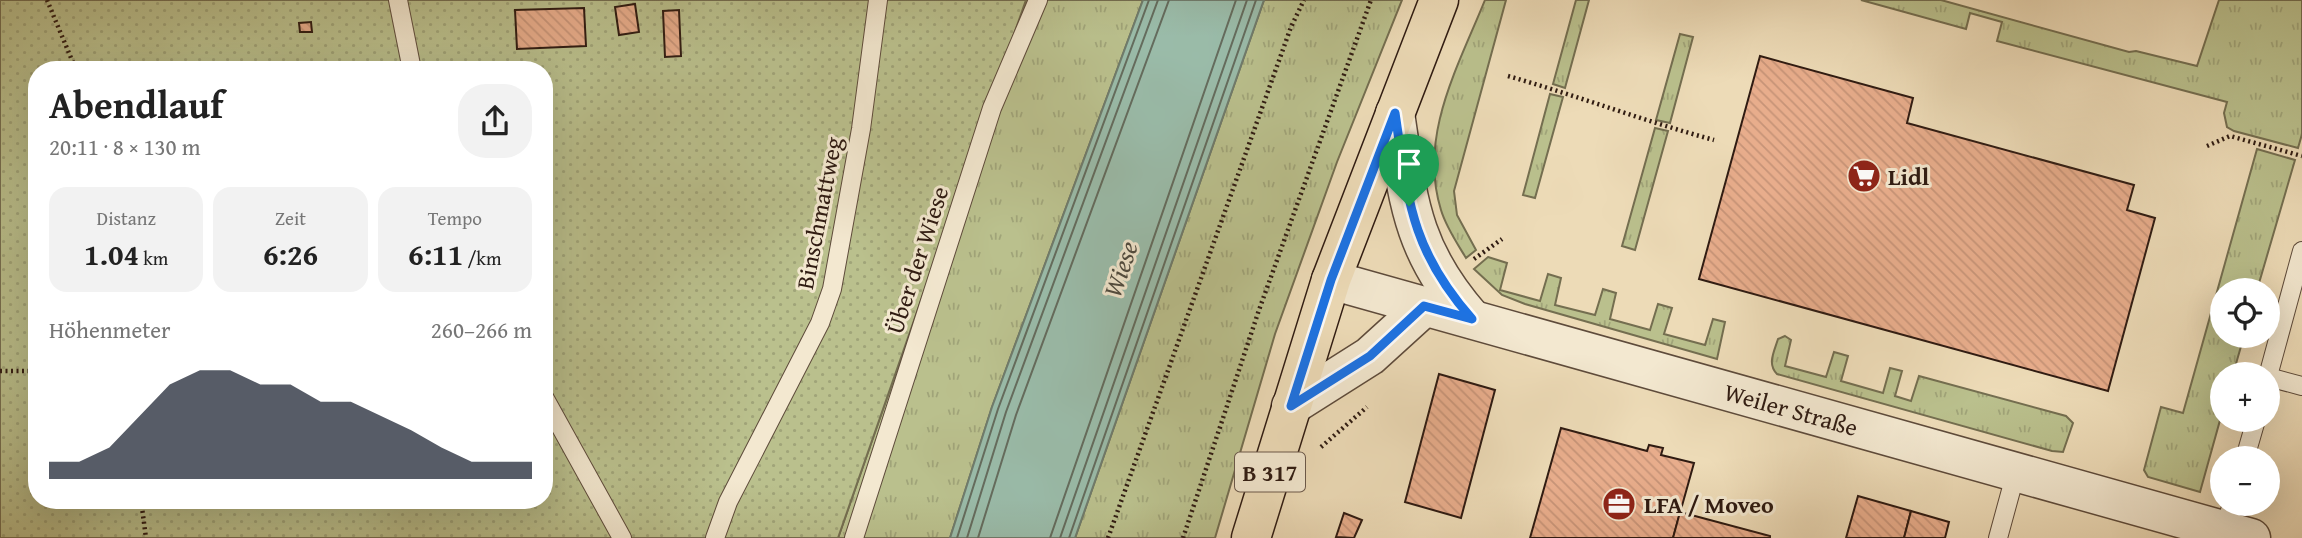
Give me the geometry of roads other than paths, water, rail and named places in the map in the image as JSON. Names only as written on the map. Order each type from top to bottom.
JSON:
[{"type":"main road","name":"B 317","points":[[1251,538],[1331,280],[1439,0]]},
{"type":"street","points":[[1395,113],[1416,232],[1427,257],[1451,295],[1472,319]]},
{"type":"street","name":"Weiler Straße","points":[[1331,280],[2016,471],[2236,524]]},
{"type":"street","points":[[1291,406],[1370,356],[1424,306]]},
{"type":"lane","points":[[398,0],[410,61]]},
{"type":"lane","name":"Binschmattweg","points":[[715,538],[728,502],[820,323],[832,289],[861,129],[878,0]]},
{"type":"lane","name":"Über der Wiese","points":[[854,538],[992,108],[1038,0]]},
{"type":"lane","points":[[2272,362],[2302,251]]},
{"type":"lane","points":[[2280,380],[2302,386]]},
{"type":"lane","points":[[553,413],[622,538]]},
{"type":"lane","points":[[1998,538],[2016,471]]},
{"type":"water","name":"Wiese","points":[[1143,0],[1264,0],[1075,538],[950,538],[992,407]]},
{"type":"place","name":"Lidl","points":[[1864,176]]},
{"type":"place","name":"LFA / Moveo","points":[[1619,504]]}]
